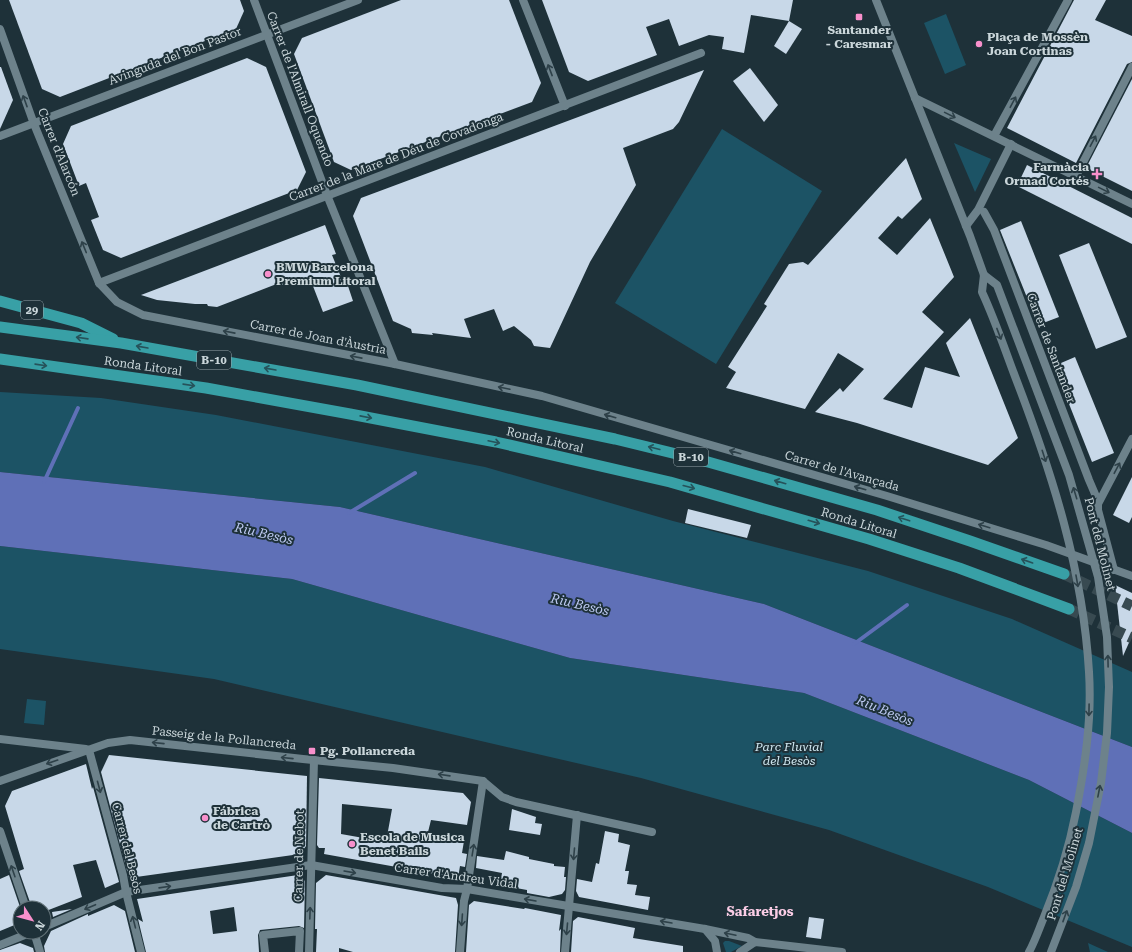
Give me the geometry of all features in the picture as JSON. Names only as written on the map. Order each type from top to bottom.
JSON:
[{"type":"highway","name":"29","points":[[0,301],[81,323],[121,343]]},
{"type":"highway","name":"Ronda Litoral","points":[[0,327],[121,343],[357,385],[622,440],[724,466],[877,510],[1064,574]]},
{"type":"highway","name":"Ronda Litoral","points":[[1,360],[199,387],[350,414],[496,442],[670,482],[869,538],[959,568],[1069,609]]},
{"type":"street","name":"Carrer de l'Almirall Oquendo","points":[[254,0],[327,195],[395,364]]},
{"type":"street","name":"Avinguda del Bon Pastor","points":[[0,136],[358,0]]},
{"type":"street","points":[[523,0],[565,106]]},
{"type":"street","points":[[876,0],[966,226]]},
{"type":"street","points":[[994,136],[1068,0]]},
{"type":"street","name":"Carrer d'Alarcón","points":[[0,29],[34,124],[99,283]]},
{"type":"street","name":"Carrer de la Mare de Déu de Covadonga","points":[[99,283],[701,54]]},
{"type":"street","points":[[1076,176],[1132,67]]},
{"type":"street","points":[[915,98],[1132,204]]},
{"type":"street","points":[[966,226],[978,210],[1011,144]]},
{"type":"street","name":"Carrer de Santander","points":[[984,212],[994,230],[1095,494]]},
{"type":"street","name":"Pont del Molinet","points":[[966,226],[984,276],[982,292],[1034,426],[1059,502],[1072,554],[1083,614],[1089,673],[1088,732],[1083,777],[1071,838],[1055,889],[1029,952]]},
{"type":"street","name":"Pont del Molinet","points":[[984,276],[997,285],[1069,475],[1098,577],[1107,637],[1109,687],[1107,733],[1101,783],[1089,843],[1076,887],[1051,952]]},
{"type":"street","name":"Carrer de Joan d'Àustria","points":[[99,283],[117,302],[143,315],[395,364],[542,396]]},
{"type":"street","name":"Carrer de l'Avançada","points":[[542,396],[879,494],[1046,545],[1132,576]]},
{"type":"street","points":[[1114,570],[1098,510],[1098,504],[1132,439]]},
{"type":"street","name":"Passeig de la Pollancreda","points":[[0,739],[89,750],[108,743],[130,740],[393,768],[483,781]]},
{"type":"street","points":[[0,781],[89,750]]},
{"type":"street","name":"Carrer del Besòs","points":[[89,750],[123,875],[141,952]]},
{"type":"street","name":"Carrer de Nebot","points":[[309,952],[314,760]]},
{"type":"street","points":[[483,781],[502,797],[516,802],[652,832]]},
{"type":"street","points":[[460,952],[464,901],[483,781]]},
{"type":"street","points":[[565,952],[577,816]]},
{"type":"street","points":[[0,831],[23,900]]},
{"type":"street","name":"Carrer d'Andreu Vidal","points":[[52,924],[126,892],[311,866],[442,888],[467,889],[705,929],[748,938],[755,942],[842,952]]},
{"type":"street","points":[[705,929],[715,941],[716,952]]},
{"type":"street","points":[[265,952],[263,935],[300,931],[299,952]]},
{"type":"street","points":[[0,945],[13,940]]},
{"type":"street","points":[[36,940],[40,952]]},
{"type":"street","points":[[740,952],[755,942]]},
{"type":"green space","points":[[946,14],[966,65],[945,74],[924,23]]},
{"type":"green space","points":[[722,129],[822,191],[716,364],[615,303]]},
{"type":"green space","points":[[954,143],[991,159],[975,192]]},
{"type":"green space","points":[[0,392],[101,398],[216,415],[485,467],[673,521],[868,571],[1012,619],[1132,672],[1132,747],[764,604],[340,507],[0,472]]},
{"type":"green space","name":"Parc Fluvial del Besòs","points":[[0,546],[292,579],[570,658],[804,693],[1029,780],[1132,833],[1132,947],[988,887],[829,830],[641,778],[214,679],[0,649]]},
{"type":"green space","points":[[27,699],[46,701],[44,725],[24,723]]},
{"type":"green space","points":[[725,941],[742,946],[731,952],[726,952],[723,943]]},
{"type":"green space","points":[[1088,943],[1108,952],[1090,952]]},
{"type":"water","name":"Riu Besòs","points":[[0,472],[340,507],[764,604],[1132,747],[1132,833],[1029,780],[804,693],[570,658],[292,579],[0,546]]},
{"type":"building","points":[[9,0],[240,0],[244,11],[236,29],[60,97],[42,89]]},
{"type":"building","points":[[401,0],[509,0],[541,83],[532,102],[351,170],[334,162],[294,54],[302,38]]},
{"type":"building","points":[[542,0],[793,0],[789,21],[751,15],[744,53],[722,49],[724,37],[709,35],[679,46],[669,19],[646,27],[657,55],[588,81],[569,72]]},
{"type":"building","points":[[1074,0],[1106,0],[1095,20],[1132,36],[1132,62],[1127,64],[1076,163],[1007,128]]},
{"type":"building","points":[[789,21],[802,29],[786,54],[774,46]]},
{"type":"building","points":[[247,58],[266,67],[306,172],[297,190],[121,258],[103,250],[91,220],[99,217],[86,183],[79,186],[63,144],[71,126]]},
{"type":"building","points":[[0,67],[13,100],[0,129]]},
{"type":"building","points":[[750,68],[778,105],[764,122],[733,81]]},
{"type":"building","points":[[704,70],[679,122],[673,129],[623,148],[636,185],[590,262],[550,348],[534,346],[531,340],[514,326],[503,331],[494,309],[464,319],[471,338],[432,333],[433,335],[412,333],[411,329],[393,321],[353,216],[361,198]]},
{"type":"building","points":[[1132,79],[1132,191],[1086,168]]},
{"type":"building","points":[[906,158],[922,199],[902,219],[898,216],[878,238],[897,255],[930,218],[954,277],[922,312],[944,332],[883,399],[912,408],[925,367],[960,377],[946,343],[970,318],[1018,438],[988,465],[857,423],[815,412],[840,388],[843,392],[864,369],[838,353],[805,409],[726,388],[736,372],[728,367],[767,306],[764,304],[789,264],[803,262],[808,265]]},
{"type":"building","points":[[1027,165],[1132,218],[1132,244],[1017,186]]},
{"type":"building","points":[[1021,221],[1059,317],[1038,325],[1000,230]]},
{"type":"building","name":"BMW Barcelona Premium Litoral","points":[[325,225],[336,254],[332,255],[345,287],[348,286],[353,301],[323,312],[311,281],[291,285],[274,285],[217,307],[208,306],[207,304],[157,300],[141,295]]},
{"type":"building","points":[[1089,243],[1127,337],[1096,349],[1059,255]]},
{"type":"building","points":[[1075,357],[1114,453],[1092,462],[1054,366]]},
{"type":"building","points":[[1132,477],[1132,517],[1129,523],[1113,515]]},
{"type":"building","points":[[688,509],[751,525],[747,538],[685,523]]},
{"type":"building","points":[[1115,585],[1132,593],[1132,636],[1123,656]]},
{"type":"building","name":"Fábrica de Cartrò","points":[[109,755],[307,776],[306,846],[300,854],[129,878],[101,772]]},
{"type":"building","points":[[86,764],[119,882],[105,888],[96,860],[73,865],[82,897],[52,909],[52,900],[29,900],[19,871],[24,869],[5,806],[12,791]]},
{"type":"building","points":[[319,778],[463,793],[471,802],[467,825],[431,820],[428,832],[464,841],[462,853],[467,854],[465,867],[460,866],[458,878],[324,854],[325,848],[319,848],[317,845]],"holes":[[[342,804],[392,809],[386,842],[341,834]]]},
{"type":"building","points":[[512,809],[536,817],[535,823],[542,824],[540,835],[509,830]]},
{"type":"building","points":[[605,831],[619,834],[618,842],[630,845],[625,871],[629,871],[627,884],[637,885],[635,895],[650,897],[648,910],[579,897],[576,891],[577,879],[592,882],[596,863],[599,864]]},
{"type":"building","points":[[506,851],[529,857],[529,859],[554,864],[554,866],[565,867],[565,890],[562,894],[549,897],[527,893],[527,890],[500,885],[502,873],[476,868],[477,856],[504,860]]},
{"type":"building","points":[[9,875],[18,900],[12,900],[12,926],[0,931],[0,879]]},
{"type":"building","points":[[298,875],[305,881],[304,928],[299,926],[260,930],[258,935],[259,952],[146,952],[138,919],[143,922],[137,899]],"holes":[[[234,907],[237,931],[213,934],[210,911]]]},
{"type":"building","points":[[326,875],[456,898],[458,905],[455,952],[353,952],[339,948],[339,952],[316,952],[316,883]]},
{"type":"building","points":[[474,901],[561,915],[559,931],[561,929],[560,952],[466,952],[469,905]]},
{"type":"building","points":[[114,905],[125,911],[135,952],[45,952],[44,946],[47,940],[52,940],[52,931],[88,914],[88,916]]},
{"type":"building","points":[[72,909],[53,917],[52,912]]},
{"type":"building","points":[[578,917],[635,928],[633,938],[683,946],[683,952],[571,952],[573,921]]},
{"type":"building","points":[[809,917],[824,919],[821,939],[806,937]]},
{"type":"building","points":[[20,943],[33,948],[34,952],[0,952],[0,950]]},
{"type":"waterway","points":[[44,482],[78,408]]},
{"type":"waterway","points":[[349,513],[415,473]]},
{"type":"waterway","points":[[854,644],[907,605]]},
{"type":"tunnel","points":[[1064,574],[1132,606]]},
{"type":"tunnel","points":[[1069,609],[1132,638]]},
{"type":"place","name":"Santander - Caresmar","points":[[859,17]]},
{"type":"place","name":"Plaça de Mossèn Joan Cortinas","points":[[979,44]]},
{"type":"place","name":"Farmàcia Ormad Cortés","points":[[1097,174]]},
{"type":"place","name":"BMW Barcelona Premium Litoral","points":[[268,274]]},
{"type":"place","name":"Pg. Pollancreda","points":[[312,751]]},
{"type":"place","name":"Fábrica de Cartrò","points":[[205,818]]},
{"type":"place","name":"Escola de Musica Benet Bails","points":[[352,844]]},
{"type":"district","name":"Safaretjos","points":[[760,911]]}]
